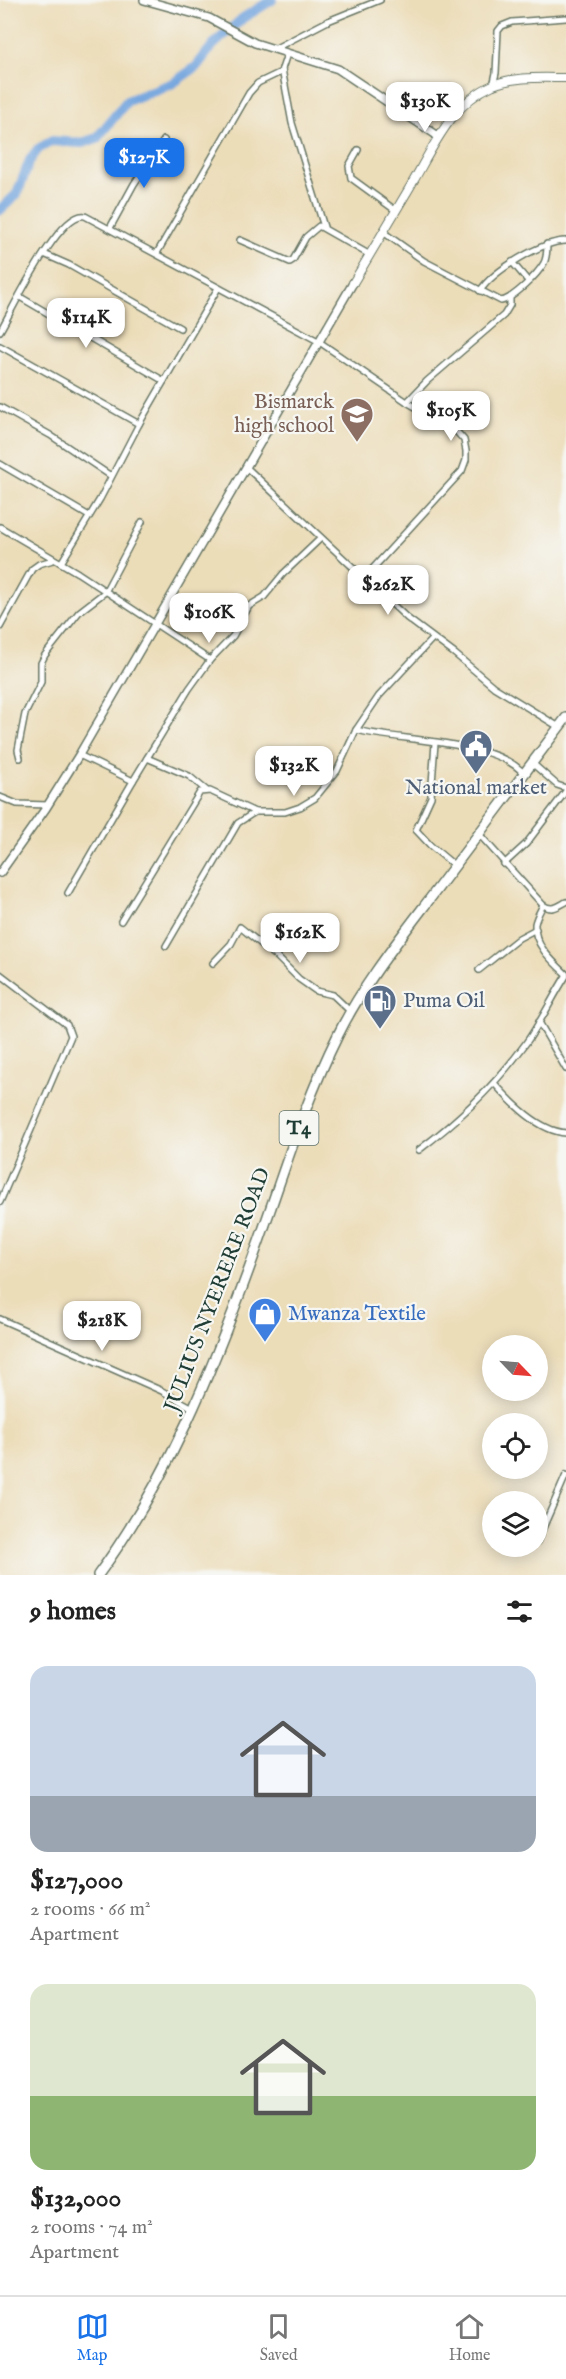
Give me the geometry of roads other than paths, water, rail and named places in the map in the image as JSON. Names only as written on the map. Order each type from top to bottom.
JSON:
[{"type":"highway","name":"JULIUS NYERERE ROAD","points":[[98,1575],[129,1531],[159,1480],[213,1365],[308,1104],[327,1059],[351,1012],[388,955],[566,718]]},
{"type":"main road","points":[[353,283],[438,136],[468,102],[493,86],[516,79],[566,78]]},
{"type":"street","points":[[144,0],[200,16],[233,33],[287,54],[338,69],[438,136]]},
{"type":"street","points":[[274,49],[328,21],[380,0]]},
{"type":"street","points":[[493,86],[498,32],[502,26],[512,22],[566,18]]},
{"type":"street","points":[[157,253],[249,93],[258,83],[278,74],[287,54]]},
{"type":"street","points":[[282,69],[292,123],[324,227]]},
{"type":"street","points":[[110,228],[134,184],[164,140]]},
{"type":"street","points":[[358,150],[349,166],[351,178],[395,210]]},
{"type":"street","points":[[0,332],[58,232],[74,217],[85,216],[318,341],[407,402],[456,431],[464,440],[466,460],[462,471],[365,577]]},
{"type":"street","points":[[240,240],[290,262],[310,232],[319,226],[370,255]]},
{"type":"street","points":[[383,232],[424,261],[501,301],[510,299],[544,263],[547,244]]},
{"type":"street","points":[[480,291],[487,281],[512,263],[547,244],[566,241]]},
{"type":"street","points":[[44,254],[69,265],[180,328]]},
{"type":"street","points":[[512,263],[528,281]]},
{"type":"street","points":[[1,869],[48,805],[80,755],[353,283]]},
{"type":"street","points":[[61,563],[218,288]]},
{"type":"street","points":[[20,297],[164,381]]},
{"type":"street","points":[[407,402],[504,315],[510,305],[510,299]]},
{"type":"street","points":[[0,345],[139,424]]},
{"type":"street","points":[[0,406],[50,435],[111,476]]},
{"type":"street","points":[[0,464],[89,516]]},
{"type":"street","points":[[246,467],[432,639],[455,654],[494,687],[560,727]]},
{"type":"street","points":[[20,758],[18,750],[24,714],[40,682],[41,663],[45,655],[79,612],[105,592],[142,522]]},
{"type":"street","points":[[1,530],[61,563],[210,660]]},
{"type":"street","points":[[68,893],[189,689],[210,660],[233,636],[249,606],[264,597],[321,538]]},
{"type":"street","points":[[0,627],[32,569],[39,564],[53,560]]},
{"type":"street","points":[[147,758],[189,776],[206,790],[255,812],[285,812],[300,807],[315,798],[337,771],[356,730],[388,685],[432,639]]},
{"type":"street","points":[[356,730],[477,751],[512,762],[524,774]]},
{"type":"street","points":[[435,743],[431,797],[416,830],[455,866]]},
{"type":"street","points":[[80,755],[133,781]]},
{"type":"street","points":[[504,864],[526,844],[566,790],[532,764]]},
{"type":"street","points":[[121,921],[196,797],[206,790]]},
{"type":"street","points":[[0,796],[17,804],[48,805]]},
{"type":"street","points":[[166,946],[233,829],[255,812]]},
{"type":"street","points":[[479,834],[504,864],[548,909],[566,902]]},
{"type":"street","points":[[419,1150],[455,1123],[494,1083],[539,1022],[566,975],[544,950],[536,929],[535,923],[543,905]]},
{"type":"street","points":[[213,963],[226,951],[240,927],[276,956],[304,983],[316,991],[333,995],[351,1012]]},
{"type":"street","points":[[479,969],[519,938],[536,929]]},
{"type":"street","points":[[0,974],[67,1025],[71,1036],[0,1203]]},
{"type":"street","points":[[539,1022],[566,1069]]},
{"type":"street","points":[[494,1083],[513,1103],[549,1130],[566,1133]]},
{"type":"street","points":[[0,1319],[162,1391],[193,1408]]},
{"type":"street","points":[[548,1517],[566,1475]]},
{"type":"waterway","points":[[0,210],[17,194],[30,160],[38,149],[52,141],[82,143],[97,138],[127,101],[173,83],[196,67],[213,45],[243,18],[272,0]]},
{"type":"place","name":"Bismarck high school","points":[[357,443]]},
{"type":"place","name":"National market","points":[[476,775]]},
{"type":"place","name":"Puma Oil","points":[[380,1030]]},
{"type":"place","name":"Mwanza Textile","points":[[265,1343]]}]
